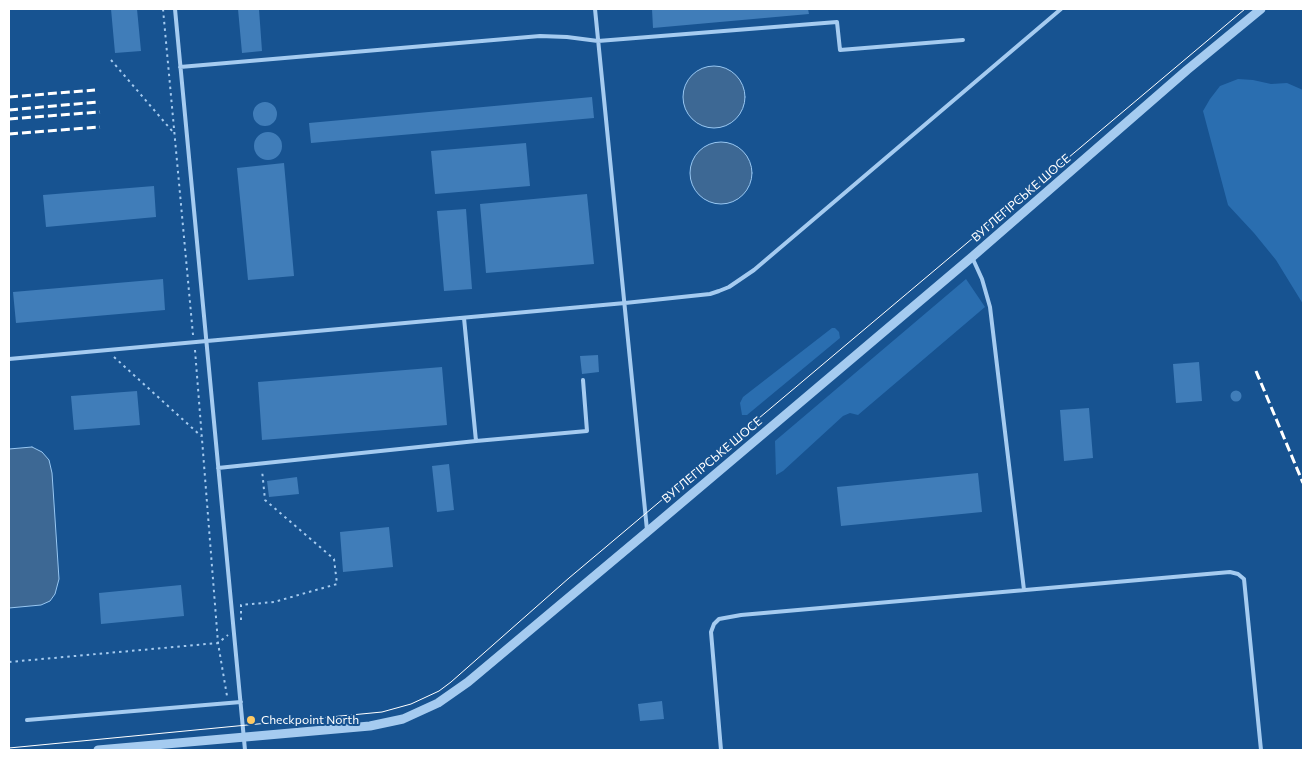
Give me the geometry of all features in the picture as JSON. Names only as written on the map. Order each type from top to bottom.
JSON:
[{"type":"street","name":"ВУГЛЕГІРСЬКЕ ШОСЕ","points":[[98,750],[370,726],[403,718],[438,703],[468,682],[647,532],[972,257],[1187,70],[1262,9]]},
{"type":"lane","points":[[174,9],[245,750]]},
{"type":"lane","points":[[594,9],[647,532]]},
{"type":"lane","points":[[9,360],[710,294],[729,287],[742,279],[1061,9]]},
{"type":"lane","points":[[180,67],[540,36],[598,41],[837,22],[840,50],[963,40]]},
{"type":"lane","points":[[972,257],[982,279],[990,307],[1024,590]]},
{"type":"lane","points":[[464,318],[476,440]]},
{"type":"lane","points":[[218,468],[476,440],[587,431],[583,380]]},
{"type":"lane","points":[[721,750],[711,632],[714,624],[719,619],[741,615],[1230,572],[1244,578],[1261,750]]},
{"type":"lane","points":[[27,720],[241,702]]},
{"type":"path","points":[[163,9],[194,342],[218,643],[228,703]]},
{"type":"path","points":[[111,60],[174,133]]},
{"type":"path","points":[[107,350],[202,437]]},
{"type":"path","points":[[9,662],[218,643],[234,629],[241,619],[242,605],[274,602],[337,584],[334,559],[265,500],[262,464]]},
{"type":"shaded area","points":[[708,66],[720,66],[736,75],[743,85],[745,97],[743,109],[736,119],[720,128],[708,128],[697,123],[688,114],[683,103],[683,91],[688,80],[697,71]]},
{"type":"shaded area","points":[[1238,79],[1271,84],[1287,83],[1303,90],[1303,304],[1276,260],[1228,205],[1203,111],[1220,86]]},
{"type":"shaded area","points":[[715,142],[727,142],[743,151],[750,161],[752,173],[750,185],[743,195],[727,204],[715,204],[704,199],[695,190],[690,179],[690,167],[695,156],[704,147]]},
{"type":"shaded area","points":[[966,279],[985,307],[858,415],[850,413],[843,416],[783,471],[776,475],[775,441]]},
{"type":"shaded area","points":[[832,328],[839,332],[840,338],[747,415],[742,415],[740,403],[743,397]]},
{"type":"shaded area","points":[[32,447],[42,452],[49,460],[52,473],[59,579],[55,594],[50,601],[41,605],[9,608],[9,449]]},
{"type":"building","points":[[111,9],[137,9],[141,51],[115,53]]},
{"type":"building","points":[[238,9],[259,9],[262,51],[242,53]]},
{"type":"building","points":[[652,9],[808,9],[809,14],[653,28]]},
{"type":"building","points":[[592,97],[594,118],[311,143],[309,123]]},
{"type":"building","points":[[265,102],[274,105],[277,114],[274,123],[265,126],[256,123],[253,114],[256,105]]},
{"type":"building","points":[[268,132],[278,136],[282,146],[278,156],[268,160],[258,156],[254,146],[258,136]]},
{"type":"building","points":[[526,143],[530,186],[435,194],[431,151]]},
{"type":"building","points":[[284,163],[294,276],[248,280],[237,168]]},
{"type":"building","points":[[154,186],[156,217],[46,227],[43,195]]},
{"type":"building","points":[[587,194],[594,264],[486,273],[480,204]]},
{"type":"building","points":[[466,209],[472,289],[444,291],[437,211]]},
{"type":"building","points":[[163,279],[165,310],[16,323],[13,292]]},
{"type":"building","points":[[598,355],[599,372],[582,374],[580,356]]},
{"type":"building","points":[[1199,362],[1202,401],[1176,403],[1173,364]]},
{"type":"building","points":[[442,367],[447,425],[262,440],[258,382]]},
{"type":"building","points":[[1236,390],[1242,396],[1236,402],[1230,396]]},
{"type":"building","points":[[137,391],[140,425],[74,430],[71,396]]},
{"type":"building","points":[[1089,408],[1093,458],[1064,461],[1060,410]]},
{"type":"building","points":[[449,464],[454,510],[437,512],[432,466]]},
{"type":"building","points":[[978,473],[982,512],[841,526],[837,487]]},
{"type":"building","points":[[297,477],[299,494],[269,497],[267,481]]},
{"type":"building","points":[[389,527],[393,567],[343,572],[340,532]]},
{"type":"building","points":[[181,585],[184,616],[101,624],[99,593]]},
{"type":"building","points":[[662,701],[664,719],[640,721],[638,704]]},
{"type":"tram line","points":[[9,748],[382,712],[411,704],[439,691],[569,578],[1245,9]]},
{"type":"railway","points":[[9,97],[95,90]]},
{"type":"railway","points":[[9,110],[98,102]]},
{"type":"railway","points":[[9,119],[100,112]]},
{"type":"railway","points":[[9,134],[100,127]]},
{"type":"railway","points":[[1256,371],[1303,483]]},
{"type":"place","name":"Checkpoint North","points":[[251,720]]}]
